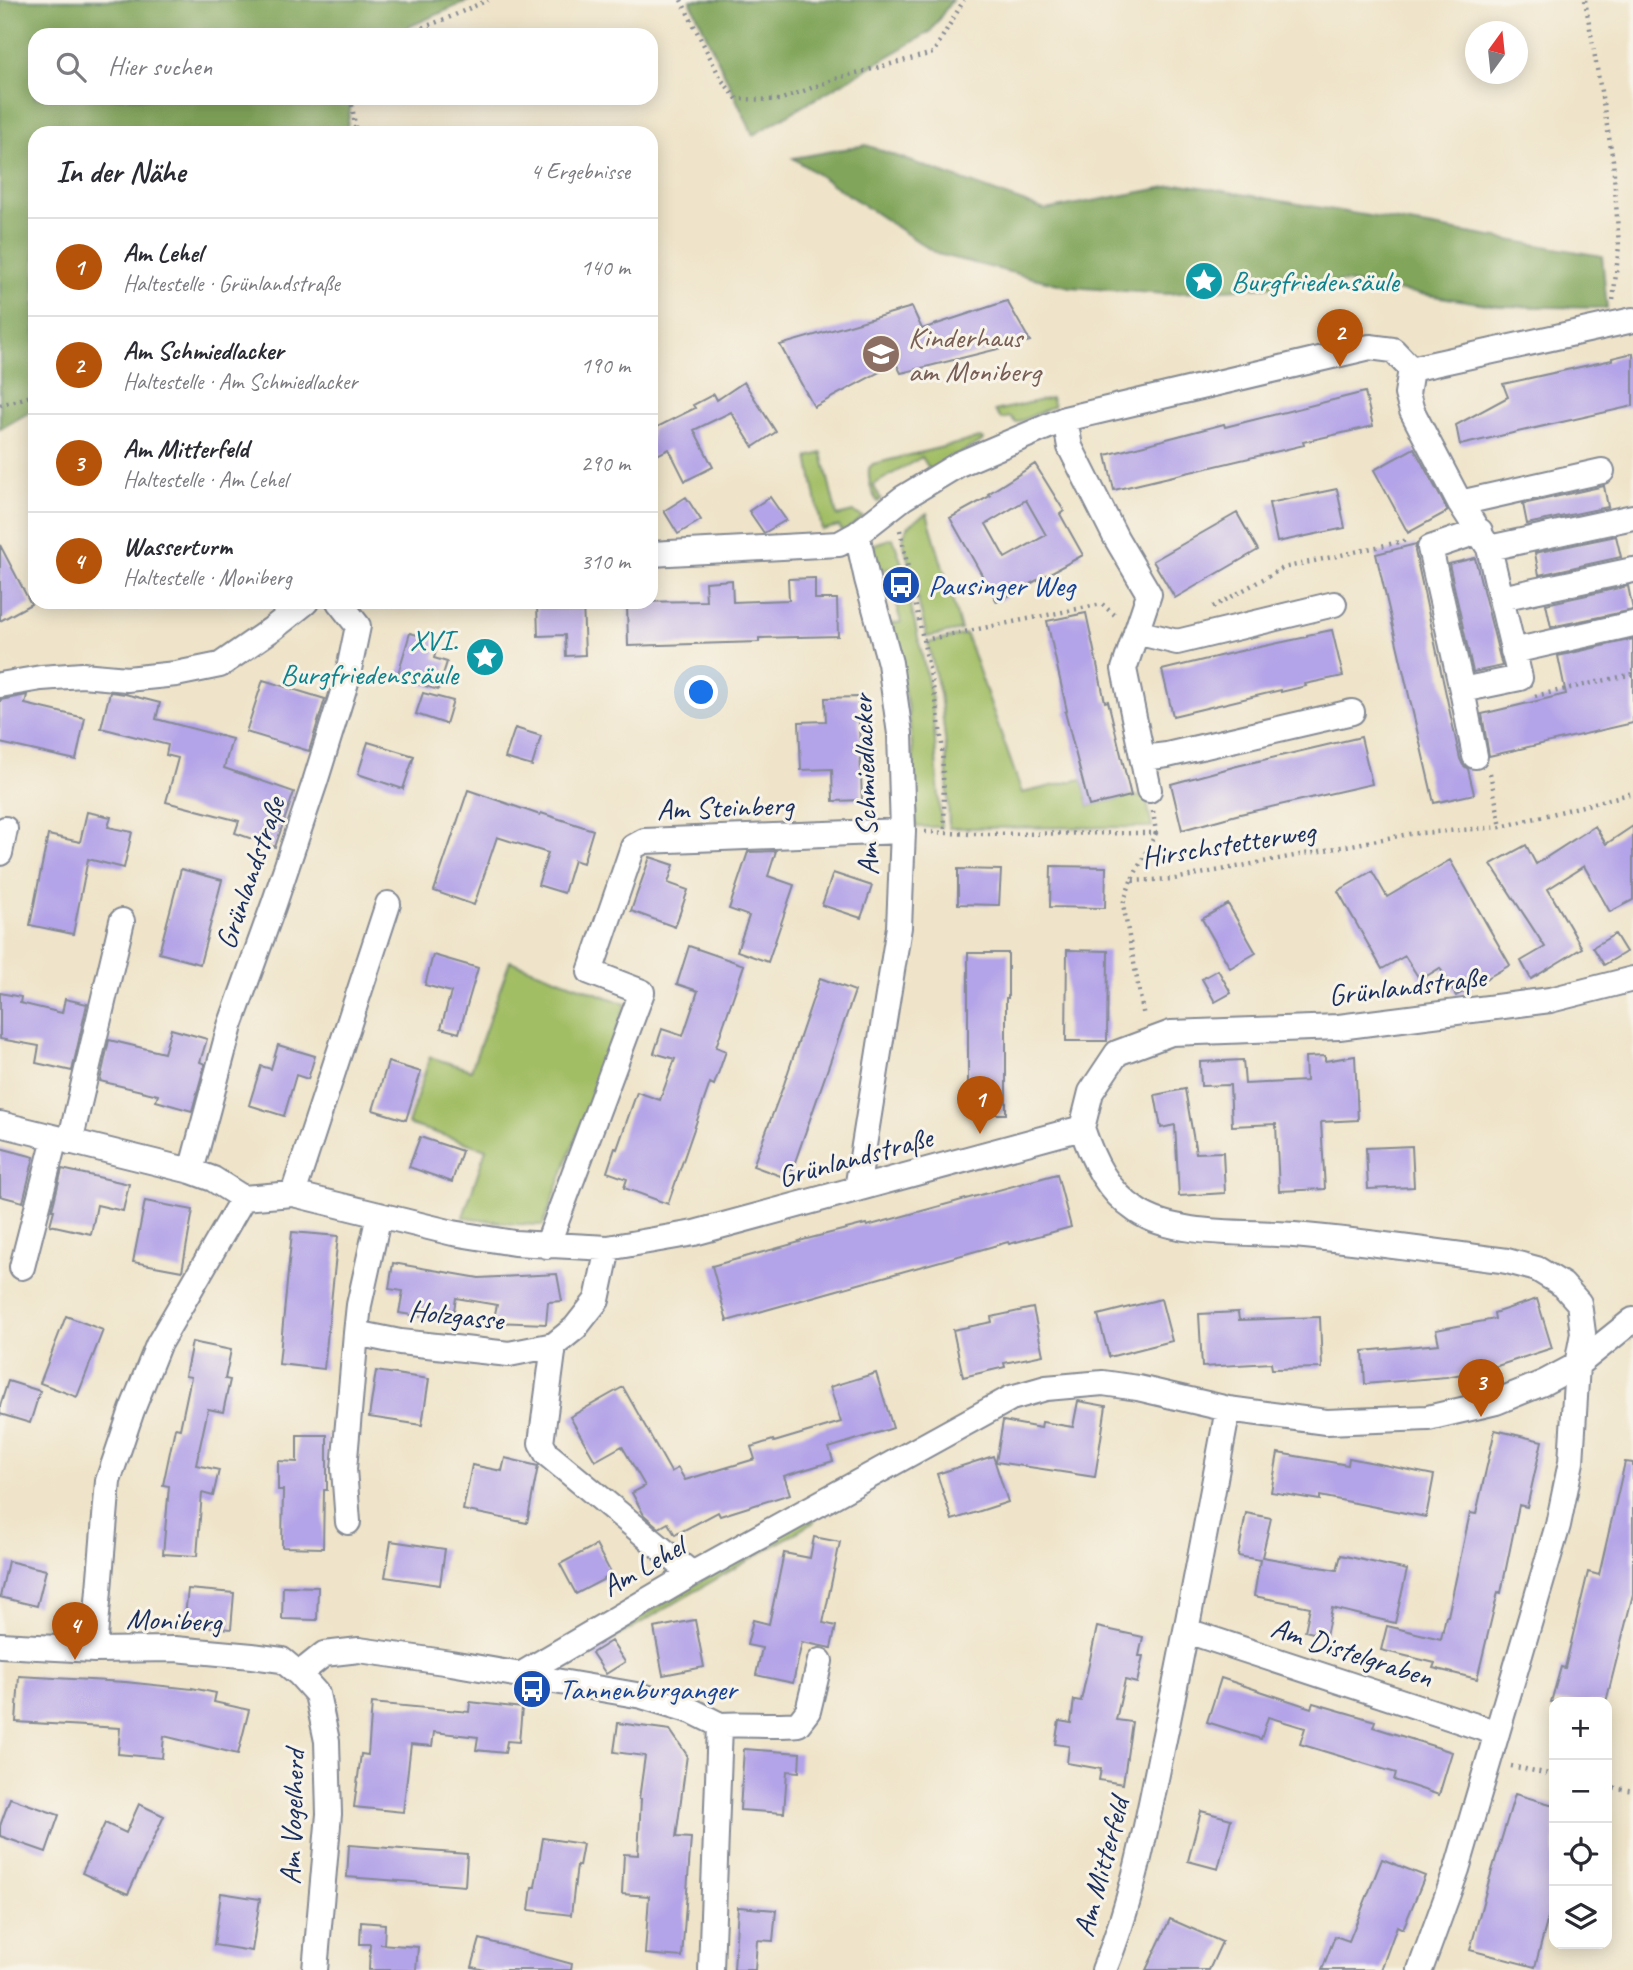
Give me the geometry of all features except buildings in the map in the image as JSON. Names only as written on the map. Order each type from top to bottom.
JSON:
[{"type":"street","points":[[1411,369],[1622,323]]},
{"type":"street","points":[[658,554],[839,544],[857,534],[904,498],[959,464],[1065,419],[1370,346],[1393,350],[1411,369]]},
{"type":"street","points":[[1411,369],[1407,394],[1412,411],[1460,503],[1485,540],[1520,678],[1462,690]]},
{"type":"street","points":[[1065,419],[1070,447],[1116,538],[1149,594],[1124,669],[1149,790]]},
{"type":"street","points":[[1460,503],[1602,471]]},
{"type":"street","points":[[1475,756],[1430,548],[1633,517]]},
{"type":"street","name":"Am Schmiedlacker","points":[[857,534],[890,663],[900,734],[903,831],[899,927],[857,1189]]},
{"type":"street","points":[[1501,598],[1633,569]]},
{"type":"street","points":[[1136,632],[1177,642],[1334,604]]},
{"type":"street","points":[[0,685],[41,678],[82,676],[127,679],[176,674],[220,665],[297,609]]},
{"type":"street","name":"Grünlandstraße","points":[[191,1171],[230,1026],[282,879],[347,679],[358,626],[344,609]]},
{"type":"street","points":[[1513,651],[1633,624]]},
{"type":"street","points":[[1143,758],[1167,755],[1352,712]]},
{"type":"street","points":[[0,853],[5,829]]},
{"type":"street","name":"Am Steinberg","points":[[547,1246],[642,992],[590,972],[633,847],[644,841],[903,831]]},
{"type":"street","points":[[293,1194],[388,904]]},
{"type":"street","points":[[22,1267],[63,1140],[122,921]]},
{"type":"street","name":"Grünlandstraße","points":[[243,1198],[293,1194],[453,1233],[514,1244],[608,1248],[694,1233],[1082,1128],[1091,1092],[1117,1053],[1171,1033],[1339,1027],[1550,1000],[1633,979]]},
{"type":"street","points":[[0,1124],[191,1171],[214,1180],[243,1198],[158,1345],[108,1480],[94,1650]]},
{"type":"street","points":[[1082,1128],[1092,1158],[1107,1184],[1137,1212],[1171,1227],[1294,1235],[1507,1261],[1537,1269],[1563,1285],[1579,1303],[1583,1333],[1577,1365],[1571,1462],[1558,1525],[1457,1869],[1420,1970]]},
{"type":"street","points":[[348,1522],[344,1469],[356,1333],[359,1305],[379,1215]]},
{"type":"street","points":[[608,1248],[597,1300],[575,1328],[554,1345],[541,1443],[547,1454],[692,1574]]},
{"type":"street","name":"Am Lehel","points":[[520,1675],[692,1574],[1011,1398],[1046,1388],[1103,1382],[1228,1409],[1326,1422],[1428,1418],[1496,1402],[1543,1383],[1577,1365],[1633,1320]]},
{"type":"street","name":"Holzgasse","points":[[356,1333],[400,1342],[509,1354],[554,1345]]},
{"type":"street","name":"Am Mitterfeld","points":[[1104,1970],[1121,1923],[1145,1829],[1187,1631],[1228,1409]]},
{"type":"street","name":"Am Distelgraben","points":[[1187,1631],[1497,1733]]},
{"type":"street","name":"Moniberg","points":[[0,1645],[94,1650],[175,1649],[252,1656],[282,1660],[299,1674]]},
{"type":"street","points":[[299,1674],[324,1654],[359,1650],[642,1696],[692,1710],[720,1725],[753,1723],[785,1726],[798,1724],[808,1711],[820,1661]]},
{"type":"street","name":"Am Vogelherd","points":[[299,1674],[317,1694],[327,1741],[329,1814],[315,1970]]},
{"type":"street","points":[[711,1970],[720,1725]]},
{"type":"path","points":[[422,28],[488,0]]},
{"type":"path","points":[[681,0],[721,79],[737,99],[779,100],[841,77],[933,53],[964,0]]},
{"type":"path","points":[[1585,0],[1613,160],[1622,323]]},
{"type":"path","points":[[352,105],[355,126]]},
{"type":"path","points":[[0,405],[28,397]]},
{"type":"path","points":[[899,526],[937,706],[946,833]]},
{"type":"path","points":[[1210,609],[1283,568],[1413,539],[1430,548]]},
{"type":"path","points":[[924,640],[1101,604],[1136,632]]},
{"type":"path","points":[[1520,678],[1533,697],[1633,674]]},
{"type":"path","points":[[1493,788],[1501,827]]},
{"type":"path","name":"Hirschstetterweg","points":[[1131,881],[1174,879],[1409,834],[1501,827],[1633,793]]},
{"type":"path","name":"Hirschstetterweg","points":[[903,831],[971,834],[1156,833],[1131,881]]},
{"type":"path","points":[[1131,881],[1123,904],[1149,1040]]},
{"type":"path","points":[[1488,1762],[1549,1774]]},
{"type":"path","points":[[1612,1787],[1633,1791]]},
{"type":"green space","points":[[0,0],[470,0],[406,28],[28,28],[28,105],[351,105],[347,126],[28,126],[28,413],[0,429]]},
{"type":"green space","points":[[690,0],[952,0],[930,32],[753,135]]},
{"type":"green space","points":[[866,145],[1045,210],[1183,184],[1602,256],[1607,308],[1498,306],[1343,282],[1166,294],[1070,287],[937,254],[793,158]]},
{"type":"green space","points":[[1051,398],[1054,406],[1016,423],[1011,417],[1001,419],[995,411]]},
{"type":"green space","points":[[980,438],[982,441],[930,470],[922,457],[873,485],[881,499],[878,502],[876,499],[869,477],[869,468],[873,464]]},
{"type":"green space","points":[[822,453],[837,516],[853,512],[863,517],[843,533],[839,526],[822,530],[808,457]]},
{"type":"green space","points":[[927,513],[961,630],[927,637],[903,540],[908,527]]},
{"type":"green space","points":[[893,538],[902,564],[878,572],[873,554],[874,544]]},
{"type":"green space","points":[[904,575],[932,700],[941,827],[916,827],[916,785],[908,707],[889,625],[901,622],[889,580]]},
{"type":"green space","points":[[966,634],[1022,793],[1082,779],[1089,806],[1131,796],[1146,797],[1152,827],[949,828],[946,748],[940,694],[928,643]]},
{"type":"green space","points":[[510,961],[626,1004],[543,1225],[463,1217],[486,1149],[408,1124],[430,1057],[471,1070]]},
{"type":"green space","points":[[817,1512],[814,1522],[563,1668],[562,1664]]},
{"type":"place","name":"Burgfriedensäule","points":[[1204,281]]},
{"type":"place","name":"Kinderhaus am Moniberg","points":[[881,354]]},
{"type":"place","name":"Am Schmiedlacker","points":[[1340,367]]},
{"type":"place","name":"Pausinger Weg","points":[[901,585]]},
{"type":"place","name":"XVI. Burgfriedenssäule","points":[[485,657]]},
{"type":"place","name":"Am Lehel","points":[[980,1134]]},
{"type":"place","name":"Am Mitterfeld","points":[[1481,1417]]},
{"type":"place","name":"Wasserturm","points":[[75,1660]]},
{"type":"place","name":"Tannenburganger","points":[[532,1689]]}]
